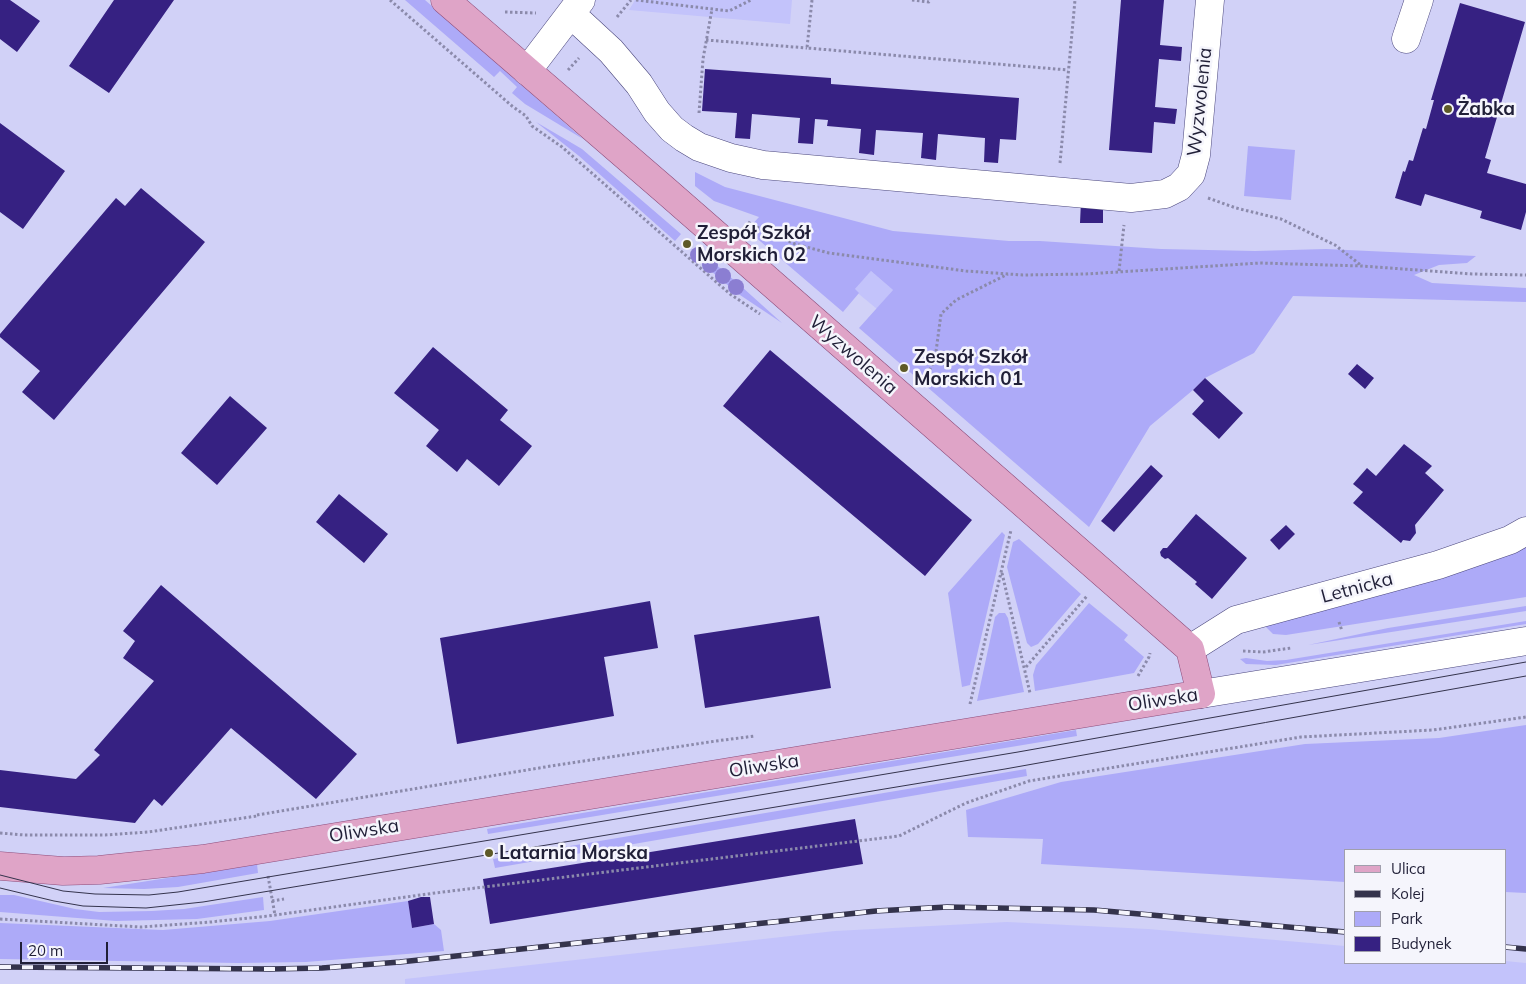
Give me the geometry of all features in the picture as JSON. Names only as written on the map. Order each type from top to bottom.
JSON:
[{"type":"main road","name":"Wyzwolenia","points":[[445,0],[1190,649]]},
{"type":"main road","points":[[1190,649],[1201,694]]},
{"type":"main road","name":"Oliwska","points":[[0,866],[63,871],[99,870],[203,859],[1201,694]]},
{"type":"street","name":"Wyzwolenia","points":[[1179,186],[1190,174],[1196,155],[1210,0]]},
{"type":"street","points":[[1406,39],[1418,0]]},
{"type":"street","points":[[527,71],[576,7],[639,84],[657,112],[672,129],[699,147],[723,155],[763,165],[1128,198],[1165,194],[1179,186]]},
{"type":"street","name":"Letnicka","points":[[1190,649],[1236,620],[1438,565],[1510,540],[1526,531]]},
{"type":"street","name":"Oliwska","points":[[1201,694],[1526,641]]},
{"type":"path","points":[[390,0],[526,116],[532,126],[562,147],[730,294],[763,316]]},
{"type":"path","points":[[611,22],[631,0]]},
{"type":"path","points":[[636,0],[730,11],[751,0]]},
{"type":"path","points":[[807,48],[812,0]]},
{"type":"path","points":[[912,0],[929,2],[931,0]]},
{"type":"path","points":[[1057,191],[1075,0]]},
{"type":"path","points":[[498,12],[576,7]]},
{"type":"path","points":[[699,122],[703,59],[712,9]]},
{"type":"path","points":[[706,40],[1068,70]]},
{"type":"path","points":[[1179,186],[1236,208],[1280,219],[1335,246],[1362,266]]},
{"type":"path","points":[[1119,271],[1128,198]]},
{"type":"path","points":[[745,220],[795,244],[829,253],[966,271],[1008,274],[1086,274],[1260,263],[1362,266],[1472,274],[1526,275]]},
{"type":"path","points":[[924,383],[926,375],[935,359],[941,314],[956,300],[1008,274]]},
{"type":"path","points":[[970,707],[1013,522]]},
{"type":"path","points":[[1002,571],[1031,697]]},
{"type":"path","points":[[1025,667],[1092,591]]},
{"type":"path","points":[[1263,652],[1296,647]]},
{"type":"path","points":[[0,919],[142,927],[211,922],[900,836],[966,803],[1028,781],[1301,737],[1433,730],[1526,716]]},
{"type":"path","points":[[272,901],[284,899]]},
{"type":"shaded area","points":[[635,0],[792,0],[790,24],[629,10]]},
{"type":"shaded area","points":[[871,271],[893,290],[877,309],[854,290]]},
{"type":"shaded area","points":[[1007,922],[1148,929],[1344,946],[1344,964],[1506,964],[1506,961],[1526,963],[1526,984],[405,984],[405,979],[835,931]]},
{"type":"green space","points":[[405,0],[425,0],[583,139],[525,104],[512,93],[517,87],[500,71],[494,77]]},
{"type":"green space","points":[[536,122],[582,149],[681,234],[675,241],[579,156]]},
{"type":"green space","points":[[1248,146],[1295,150],[1291,200],[1244,196]]},
{"type":"green space","points":[[695,172],[725,187],[893,231],[1009,241],[1040,241],[1161,249],[1255,251],[1326,249],[1476,256],[1467,263],[1439,265],[1414,275],[1432,283],[1526,288],[1526,302],[1293,296],[1254,353],[1205,378],[1150,426],[1089,527],[859,328],[893,290],[871,271],[855,289],[859,293],[843,312],[747,230],[759,217],[714,201],[695,186]]},
{"type":"green space","points":[[698,249],[782,323],[737,293],[692,255]]},
{"type":"green space","points":[[1002,532],[1005,535],[970,685],[962,687],[948,593]]},
{"type":"green space","points":[[1019,539],[1081,594],[1038,644],[1031,647],[1027,643],[1007,567],[1013,542]]},
{"type":"green space","points":[[1526,547],[1526,597],[1286,635],[1273,634],[1265,626]]},
{"type":"green space","points":[[1089,603],[1128,635],[1124,640],[1144,657],[1134,673],[1035,691],[1033,675],[1036,665]]},
{"type":"green space","points":[[1526,606],[1526,611],[1308,645],[1388,628]]},
{"type":"green space","points":[[999,613],[1005,613],[1008,618],[1024,692],[977,701],[995,617]]},
{"type":"green space","points":[[1526,621],[1526,624],[1276,665],[1246,664],[1240,659],[1286,660]]},
{"type":"green space","points":[[1526,725],[1526,893],[1506,892],[1506,849],[1344,849],[1344,882],[1041,864],[1043,839],[968,837],[966,810],[1061,782],[1305,744],[1439,738]]},
{"type":"green space","points":[[1076,730],[1077,736],[488,834],[487,829]]},
{"type":"green space","points":[[1026,769],[1027,776],[495,868],[493,859]]},
{"type":"green space","points":[[257,864],[258,873],[178,887],[144,889],[103,888]]},
{"type":"green space","points":[[0,895],[14,895],[75,909],[99,912],[184,909],[263,897],[264,910],[197,919],[116,921],[0,912]]},
{"type":"green space","points":[[408,901],[412,928],[434,924],[441,930],[444,951],[306,962],[238,963],[0,959],[0,923],[163,930],[270,921]]},
{"type":"building","points":[[0,0],[10,0],[40,21],[17,52],[0,39]]},
{"type":"building","points":[[114,0],[174,0],[109,93],[69,66]]},
{"type":"building","points":[[1121,0],[1164,0],[1160,45],[1182,47],[1181,61],[1159,59],[1155,107],[1177,109],[1175,124],[1154,122],[1152,153],[1109,150]]},
{"type":"building","points":[[1460,3],[1525,22],[1485,158],[1491,160],[1487,173],[1526,184],[1526,212],[1521,230],[1480,218],[1482,211],[1425,194],[1421,206],[1395,198],[1403,171],[1405,172],[1409,160],[1413,161],[1423,128],[1426,129],[1434,100],[1431,100]]},
{"type":"building","points":[[705,69],[831,78],[831,84],[1019,98],[1016,140],[1000,139],[998,163],[984,162],[985,138],[938,134],[936,160],[921,158],[923,133],[876,130],[874,155],[859,153],[861,129],[827,126],[828,120],[815,119],[813,144],[798,143],[800,118],[752,114],[750,139],[735,138],[737,113],[702,111]]},
{"type":"building","points":[[0,123],[65,171],[23,229],[0,212]]},
{"type":"building","points":[[141,188],[205,242],[54,420],[22,392],[40,371],[0,337],[0,334],[116,198],[125,206]]},
{"type":"building","points":[[1081,201],[1103,202],[1103,223],[1080,223]]},
{"type":"building","points":[[433,347],[508,410],[500,420],[532,446],[499,486],[467,459],[457,472],[426,446],[439,430],[394,393]]},
{"type":"building","points":[[770,350],[972,520],[925,576],[723,406]]},
{"type":"building","points":[[1357,364],[1374,378],[1365,389],[1348,374]]},
{"type":"building","points":[[1205,378],[1243,413],[1219,439],[1192,414],[1204,401],[1193,390]]},
{"type":"building","points":[[230,396],[267,428],[217,485],[181,453]]},
{"type":"building","points":[[1404,444],[1432,466],[1425,473],[1444,490],[1415,525],[1416,533],[1410,541],[1403,540],[1401,543],[1353,503],[1363,492],[1353,484],[1367,468],[1376,476]]},
{"type":"building","points":[[1151,465],[1163,476],[1114,532],[1101,521]]},
{"type":"building","points":[[339,494],[388,534],[364,563],[316,522]]},
{"type":"building","points":[[1196,514],[1247,558],[1212,599],[1195,584],[1197,582],[1168,558],[1165,559],[1161,556],[1160,552],[1163,548],[1167,548]]},
{"type":"building","points":[[1286,525],[1295,534],[1279,550],[1270,540]]},
{"type":"building","points":[[161,585],[357,754],[316,799],[231,728],[162,806],[154,799],[135,823],[0,807],[0,770],[76,779],[100,755],[94,750],[154,681],[123,658],[135,641],[123,631]]},
{"type":"building","points":[[650,601],[658,648],[604,657],[614,716],[457,744],[440,638]]},
{"type":"building","points":[[819,616],[831,688],[705,708],[694,635]]},
{"type":"building","points":[[855,819],[863,864],[490,924],[483,879]]},
{"type":"building","points":[[421,897],[430,897],[434,924],[412,928],[408,901]]},
{"type":"tram line","points":[[0,875],[63,891],[95,894],[149,895],[178,892],[1018,752],[1526,662]]},
{"type":"tram line","points":[[0,888],[83,906],[146,908],[203,902],[1005,769],[1526,676]]},
{"type":"railway","points":[[0,967],[322,968],[400,962],[876,911],[947,907],[1094,910],[1344,932]]},
{"type":"railway","points":[[1506,947],[1526,949]]},
{"type":"place","name":"Żabka","points":[[1448,109]]},
{"type":"place","name":"Zespół Szkół Morskich 02","points":[[687,244]]},
{"type":"place","name":"Zespół Szkół Morskich 01","points":[[904,368]]},
{"type":"place","name":"Latarnia Morska","points":[[489,853]]}]
